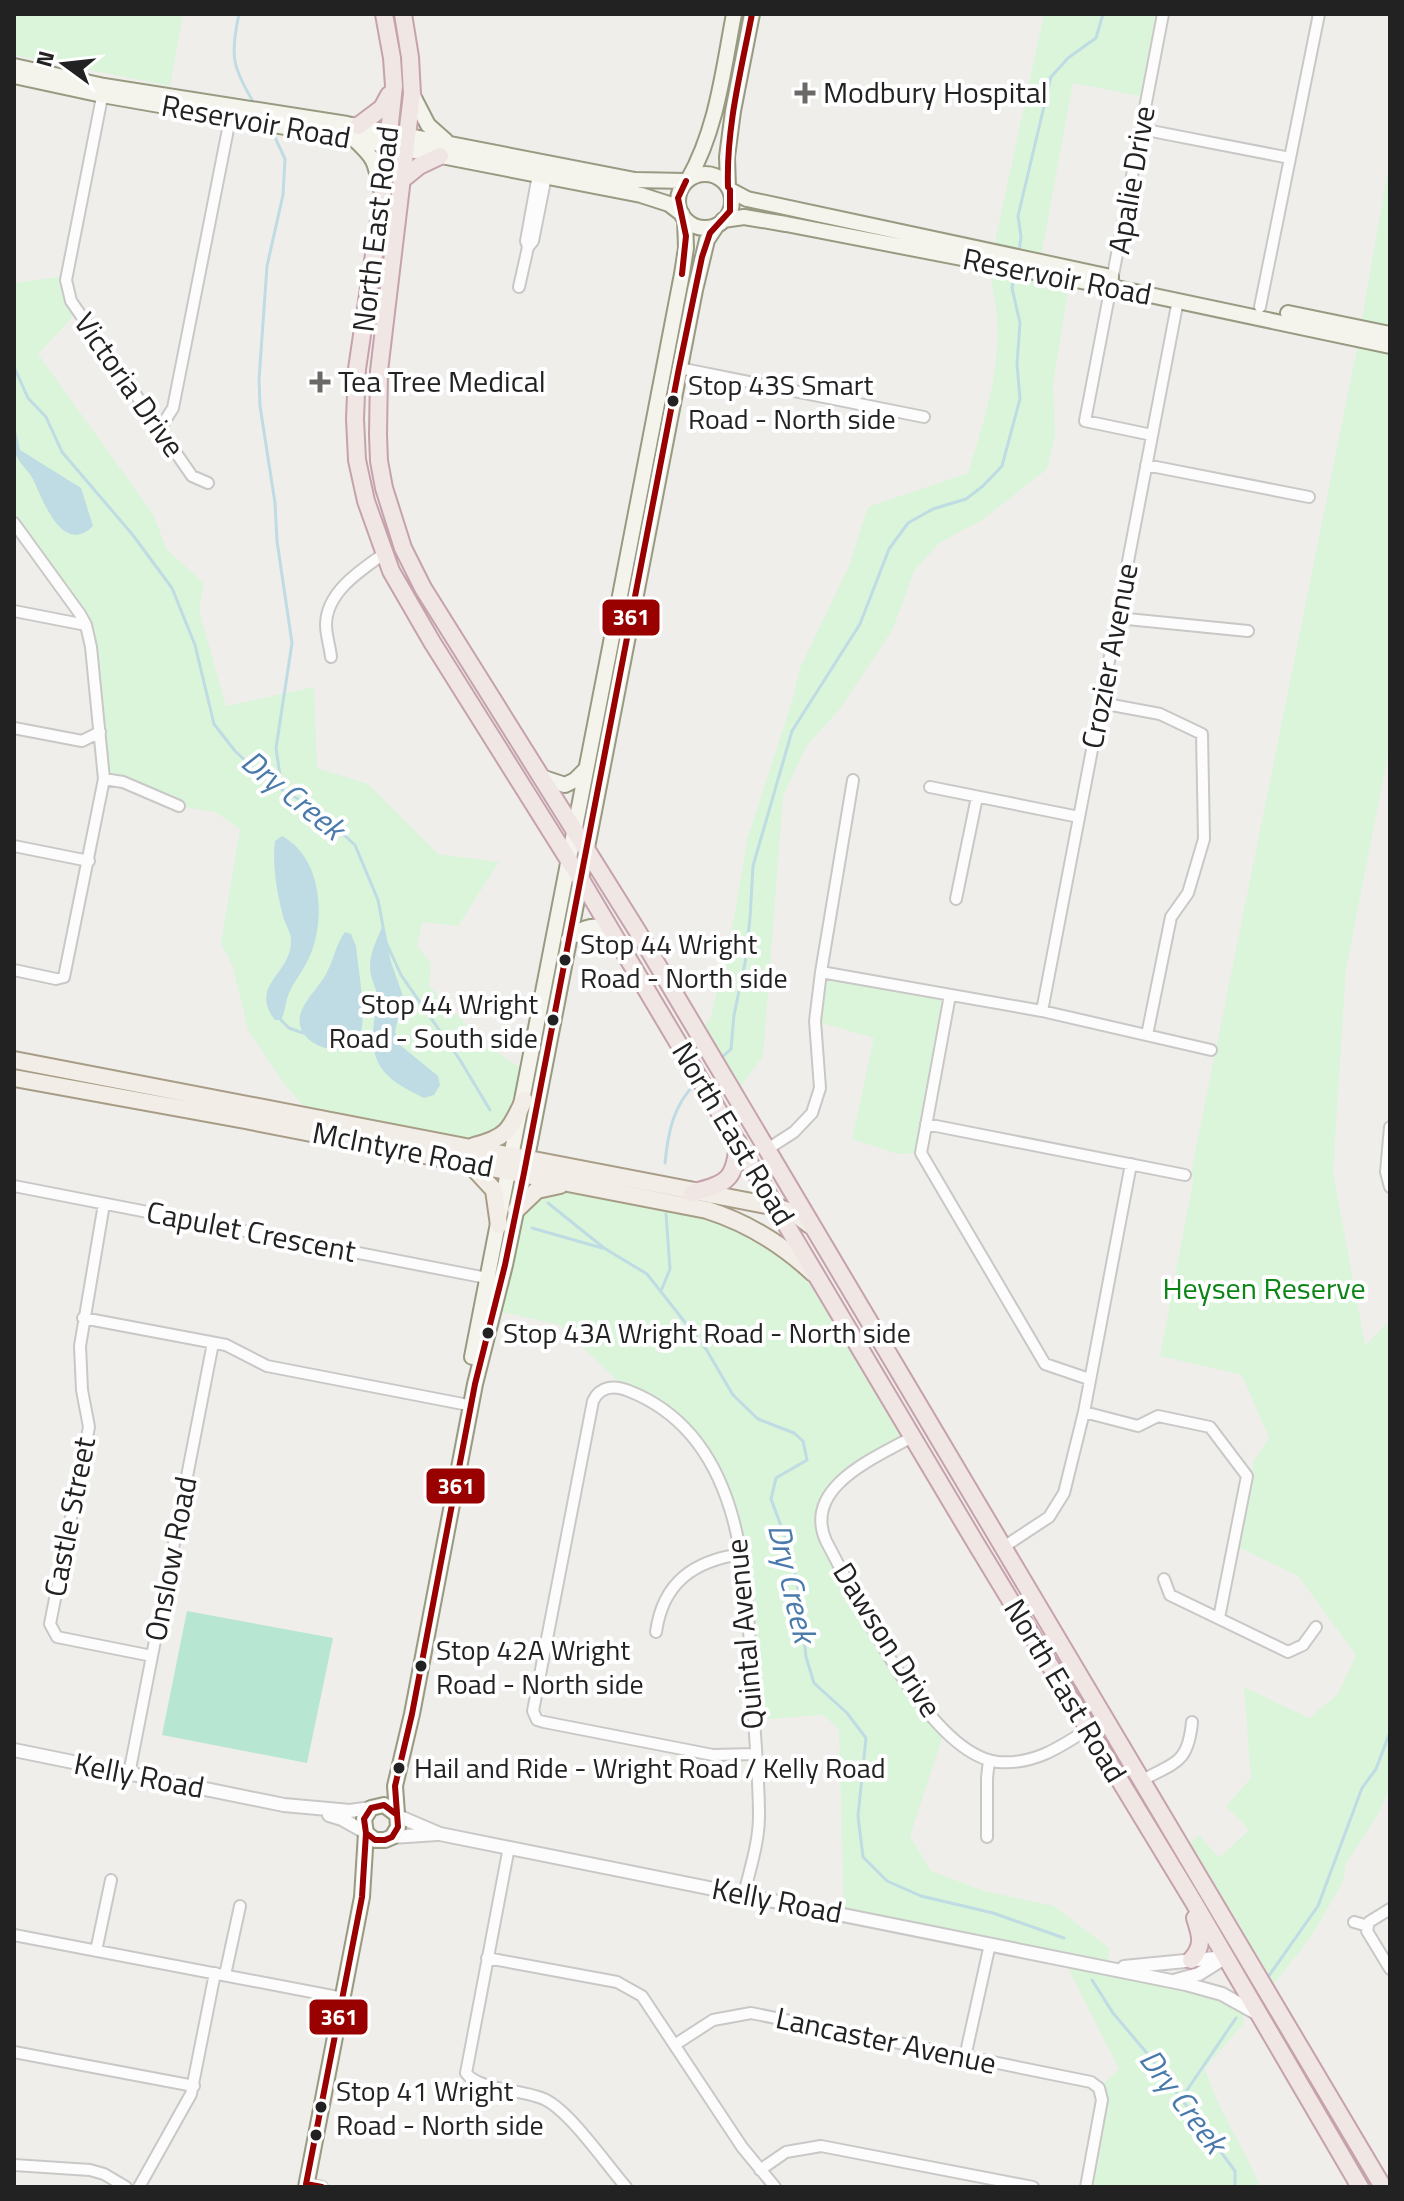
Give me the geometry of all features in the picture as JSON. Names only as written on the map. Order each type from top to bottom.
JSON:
[{"type":"highway","name":"North East Road","points":[[384,14],[394,86],[381,207],[357,369],[355,419],[357,460],[373,522],[406,600],[580,878],[912,1437],[1193,1901],[1360,2187]]},
{"type":"highway","name":"North East Road","points":[[403,14],[412,94],[379,371],[377,411],[379,461],[402,543],[441,619],[586,848],[1383,2187]]},
{"type":"highway","points":[[356,133],[382,108],[394,86]]},
{"type":"highway","points":[[403,179],[445,149]]},
{"type":"highway","points":[[373,522],[371,466],[379,461]]},
{"type":"highway","points":[[385,553],[402,543]]},
{"type":"highway","points":[[692,1193],[717,1186],[731,1176],[738,1142]]},
{"type":"highway","points":[[975,1542],[1002,1548],[998,1564],[999,1582]]},
{"type":"highway","points":[[1094,1703],[1094,1715],[1088,1729],[1114,1736]]},
{"type":"highway","points":[[1191,1960],[1198,1953],[1202,1940],[1193,1901]]},
{"type":"highway","points":[[1226,1919],[1229,1944],[1226,1957],[1256,1971]]},
{"type":"main road","points":[[362,1897],[375,1857],[398,1827],[395,1786],[412,1714],[475,1384],[516,1210],[524,1100],[684,263],[683,217],[678,195],[711,132],[734,14]]},
{"type":"main road","points":[[306,2186],[362,1897],[364,1819],[387,1783],[398,1738],[487,1278],[499,1225],[519,1164],[568,940],[702,257],[707,240],[731,206],[727,157],[752,14]]},
{"type":"main road","name":"Reservoir Road","points":[[14,66],[103,91]]},
{"type":"main road","name":"Reservoir Road","points":[[14,76],[646,182],[687,180]]},
{"type":"main road","points":[[412,94],[445,149]]},
{"type":"main road","points":[[356,133],[377,165],[381,207]]},
{"type":"main road","name":"Reservoir Road","points":[[445,149],[542,176],[650,197],[669,204],[683,217]]},
{"type":"main road","points":[[687,180],[707,174],[719,178],[729,188]]},
{"type":"main road","name":"Reservoir Road","points":[[729,188],[747,199],[1018,263]]},
{"type":"main road","points":[[683,217],[702,228],[720,222]]},
{"type":"main road","name":"Reservoir Road","points":[[720,222],[740,217],[760,219],[1018,263],[1363,334],[1390,334]]},
{"type":"main road","name":"Reservoir Road","points":[[1363,334],[1390,346]]},
{"type":"main road","points":[[541,777],[565,785],[585,770]]},
{"type":"main road","points":[[568,940],[579,930],[590,926],[598,925],[613,933]]},
{"type":"main road","name":"McIntyre Road","points":[[14,1060],[469,1155]]},
{"type":"main road","name":"McIntyre Road","points":[[14,1078],[777,1207],[794,1213],[810,1225]]},
{"type":"main road","points":[[499,1225],[492,1185],[469,1155],[507,1132],[524,1100]]},
{"type":"main road","name":"McIntyre Road","points":[[519,1164],[569,1183],[707,1210],[742,1222],[775,1242],[820,1280]]},
{"type":"main road","points":[[516,1210],[537,1190],[569,1183]]},
{"type":"main road","points":[[373,1807],[387,1806],[397,1815]]},
{"type":"main road","points":[[366,1832],[375,1840],[389,1838]]},
{"type":"street","name":"Apalie Drive","points":[[1152,435],[1085,421],[1163,14]]},
{"type":"street","points":[[1259,312],[1319,14]]},
{"type":"street","name":"Victoria Drive","points":[[103,91],[66,280],[67,288],[71,301],[192,476],[208,483]]},
{"type":"street","points":[[159,430],[173,408],[232,112]]},
{"type":"street","points":[[1141,129],[1290,158]]},
{"type":"street","points":[[519,287],[528,247],[533,241],[542,176]]},
{"type":"street","name":"Crozier Avenue","points":[[1042,1011],[1179,296]]},
{"type":"street","points":[[679,368],[924,417]]},
{"type":"street","points":[[1146,465],[1309,497]]},
{"type":"street","points":[[14,523],[86,625],[91,647],[104,779],[64,977],[56,979],[14,970]]},
{"type":"street","points":[[331,657],[325,624],[334,599],[350,579],[385,553]]},
{"type":"street","points":[[14,611],[86,625]]},
{"type":"street","points":[[1117,618],[1248,631]]},
{"type":"street","points":[[1101,703],[1160,714],[1202,734],[1204,839],[1188,893],[1171,917],[1147,1035]]},
{"type":"street","points":[[14,728],[82,741],[100,732]]},
{"type":"street","points":[[104,779],[123,782],[179,806]]},
{"type":"street","points":[[766,1150],[794,1132],[812,1113],[820,1088],[815,1021],[853,780]]},
{"type":"street","points":[[930,787],[1079,817]]},
{"type":"street","points":[[956,899],[977,797]]},
{"type":"street","points":[[14,846],[89,861]]},
{"type":"street","points":[[821,972],[1042,1011],[1211,1050]]},
{"type":"street","points":[[950,995],[921,1153],[1045,1364],[1089,1379]]},
{"type":"street","points":[[926,1124],[1185,1175]]},
{"type":"street","points":[[1390,1127],[1386,1172],[1390,1187]]},
{"type":"street","points":[[1002,1548],[1042,1524],[1061,1502],[1084,1412],[1131,1164]]},
{"type":"street","name":"Capulet Crescent","points":[[14,1186],[487,1278]]},
{"type":"street","name":"Castle Street","points":[[104,1204],[80,1346],[82,1390],[89,1427],[50,1624],[57,1637],[152,1656]]},
{"type":"street","points":[[83,1318],[226,1345],[267,1366],[463,1404]]},
{"type":"street","name":"Onslow Road","points":[[129,1774],[213,1343]]},
{"type":"street","name":"Quintal Avenue","points":[[744,1894],[759,1817],[750,1635],[741,1554],[731,1508],[702,1448],[690,1431],[668,1411],[641,1396],[622,1388],[606,1387],[598,1392],[593,1401],[533,1705],[535,1716],[537,1720],[551,1724],[713,1755],[755,1754]]},
{"type":"street","points":[[1084,1412],[1138,1426],[1158,1416],[1210,1427],[1247,1476],[1219,1618]]},
{"type":"street","name":"Dawson Drive","points":[[912,1437],[837,1484],[824,1502],[821,1526],[846,1578],[916,1698],[966,1750],[989,1760]]},
{"type":"street","points":[[656,1632],[662,1602],[692,1570],[714,1558],[741,1554]]},
{"type":"street","points":[[1164,1579],[1170,1595],[1288,1652],[1303,1645],[1316,1627]]},
{"type":"street","points":[[1141,1781],[1185,1755],[1192,1722]]},
{"type":"street","points":[[987,1837],[989,1760],[1010,1762],[1043,1756],[1088,1729]]},
{"type":"street","name":"Kelly Road","points":[[14,1750],[284,1805],[350,1811],[373,1807]]},
{"type":"street","name":"Kelly Road","points":[[311,1807],[366,1832]]},
{"type":"street","name":"Kelly Road","points":[[397,1815],[440,1834],[1165,1980],[1222,1994],[1262,2017]]},
{"type":"street","name":"Kelly Road","points":[[389,1838],[440,1834]]},
{"type":"street","points":[[509,1847],[466,2064],[468,2076],[477,2083],[528,2093],[551,2103],[626,2187]]},
{"type":"street","points":[[96,1951],[111,1880]]},
{"type":"street","points":[[139,2187],[184,2112],[194,2086],[220,1974],[240,1906]]},
{"type":"street","points":[[1390,1909],[1369,1922],[1367,1931],[1390,1969]]},
{"type":"street","points":[[1354,1922],[1368,1926]]},
{"type":"street","points":[[14,1935],[343,1998]]},
{"type":"street","points":[[965,2057],[990,1944]]},
{"type":"street","name":"Kelly Road","points":[[1113,1968],[1226,1957]]},
{"type":"street","name":"Kelly Road","points":[[1165,1980],[1199,1974],[1226,1957]]},
{"type":"street","points":[[487,1958],[622,1984],[647,2000],[742,2147],[775,2187]]},
{"type":"street","name":"Lancaster Avenue","points":[[676,2044],[713,2020],[751,2013],[1086,2081],[1099,2088],[1102,2100],[1086,2187]]},
{"type":"street","points":[[14,2052],[194,2086]]},
{"type":"street","points":[[760,2170],[786,2152],[821,2146],[972,2182],[1033,2187]]},
{"type":"street","points":[[14,2165],[90,2170],[126,2187]]},
{"type":"street","points":[[306,2186],[322,2187]]},
{"type":"green space","points":[[14,14],[183,14],[170,86],[14,55]]},
{"type":"green space","points":[[1044,14],[1156,14],[1140,96],[1073,83],[1040,262],[993,251]]},
{"type":"green space","points":[[1390,159],[1390,330],[1361,324]]},
{"type":"green space","points":[[988,264],[1070,278],[1053,384],[1055,435],[1047,469],[982,520],[939,543],[914,571],[893,629],[839,710],[807,745],[783,796],[763,1056],[734,1096],[698,1035],[711,1017],[735,913],[747,840],[800,668],[849,566],[868,507],[968,473],[990,397],[998,339]]},
{"type":"green space","points":[[67,276],[75,307],[71,319],[38,354],[153,514],[167,550],[204,583],[199,610],[226,706],[314,687],[317,768],[368,784],[438,854],[499,862],[458,926],[422,922],[417,946],[431,963],[429,986],[486,1045],[524,1070],[514,1122],[469,1147],[314,1117],[284,1084],[248,1030],[233,967],[221,943],[240,829],[215,812],[179,806],[104,779],[89,634],[14,523],[14,283]]},
{"type":"green space","name":"Heysen Reserve","points":[[1359,339],[1390,345],[1390,744],[1346,969],[1333,1172],[1365,1345],[1390,1321],[1390,1789],[1346,1864],[1342,1884],[1310,1938],[1274,1984],[1190,1843],[1199,1835],[1219,1858],[1249,1830],[1226,1806],[1251,1778],[1244,1687],[1309,1718],[1338,1694],[1356,1655],[1298,1576],[1240,1548],[1254,1460],[1269,1438],[1242,1375],[1160,1356],[1193,1182],[1192,1168]]},
{"type":"green space","points":[[821,972],[950,995],[921,1153],[898,1154],[852,1139],[874,1038],[815,1021]]},
{"type":"green space","points":[[565,1182],[735,1223],[820,1280],[912,1437],[832,1489],[821,1526],[915,1697],[945,1730],[910,1836],[931,1871],[984,1891],[1054,1906],[1109,1948],[1107,1967],[1241,2003],[1244,2023],[1205,2068],[1216,2099],[1260,2187],[1086,2187],[1099,2088],[1119,2069],[1066,1959],[844,1914],[839,1729],[823,1715],[754,1720],[740,1547],[721,1484],[686,1428],[627,1390],[560,1325],[493,1310],[515,1213]]},
{"type":"green space","points":[[187,1611],[333,1638],[307,1763],[162,1735]]},
{"type":"water","points":[[14,422],[20,450],[81,488],[93,526],[82,533],[72,534],[56,522],[15,453]]},
{"type":"water","points":[[282,836],[295,845],[305,858],[317,888],[319,905],[316,938],[309,958],[288,994],[281,1020],[275,1020],[268,1008],[268,988],[285,962],[291,940],[281,907],[275,869],[275,841]]},
{"type":"water","points":[[383,925],[403,996],[395,1032],[400,1045],[438,1076],[440,1085],[434,1095],[424,1098],[390,1078],[377,1061],[374,1050],[377,997],[370,965]]},
{"type":"water","points":[[345,932],[351,934],[356,946],[363,1019],[359,1038],[353,1045],[337,1050],[309,1040],[303,1033],[300,1018],[305,1004],[324,978]]},
{"type":"waterway","points":[[239,14],[234,40],[235,60],[241,80],[254,103]]},
{"type":"waterway","points":[[1019,252],[1021,237],[1018,216],[1051,77],[1068,58],[1096,38],[1103,14]]},
{"type":"waterway","points":[[273,133],[285,159],[283,195],[267,266],[259,380],[292,643],[276,748],[282,790]]},
{"type":"waterway","points":[[721,1058],[731,1049],[734,1015],[745,963],[753,866],[792,731],[860,624],[889,549],[908,523],[933,509],[966,499],[1002,466],[1020,399],[1017,364],[1020,323],[1012,288],[1015,271]]},
{"type":"waterway","name":"Dry Creek","points":[[14,367],[28,398],[46,417],[62,452],[132,534],[172,588],[195,645],[214,724],[235,751],[268,782],[316,809],[355,845],[378,900],[386,942],[401,975],[460,1060],[490,1110]]},
{"type":"waterway","points":[[281,1020],[289,1028],[303,1033]]},
{"type":"waterway","points":[[665,1163],[673,1120],[696,1083]]},
{"type":"waterway","name":"Dry Creek","points":[[548,1203],[604,1248],[647,1274],[706,1349],[733,1395],[758,1419],[794,1433],[803,1441],[807,1460],[776,1478],[771,1499],[790,1550],[800,1598],[806,1657],[814,1683],[847,1713],[866,1738],[858,1816],[863,1857],[887,1881],[921,1896],[993,1913],[1064,1938]]},
{"type":"waterway","points":[[661,1291],[670,1269],[666,1214]]},
{"type":"waterway","points":[[532,1228],[602,1248]]},
{"type":"waterway","points":[[1268,1977],[1318,1906],[1362,1788],[1376,1769],[1390,1732]]},
{"type":"waterway","name":"Dry Creek","points":[[1092,1980],[1113,2013],[1151,2058],[1235,2171],[1235,2187]]},
{"type":"waterway","points":[[1181,2099],[1236,2018]]},
{"type":"transit line","name":"361","points":[[728,187],[732,121],[752,14]]},
{"type":"transit line","name":"361","points":[[682,274],[686,236],[678,198],[686,181]]},
{"type":"transit line","name":"361","points":[[396,1814],[384,1805],[371,1808],[364,1819],[366,1833],[375,1840],[385,1840],[392,1837],[398,1827],[395,1786],[412,1714],[475,1384],[524,1173],[679,368],[702,257],[710,233],[730,211],[730,190]]},
{"type":"transit line","name":"361","points":[[322,2187],[306,2184],[362,1897],[366,1833]]},
{"type":"place","name":"Modbury Hospital","points":[[805,93]]},
{"type":"place","name":"Tea Tree Medical","points":[[320,382]]},
{"type":"place","name":"Stop 43S Smart Road - North side","points":[[673,401]]},
{"type":"place","name":"Stop 44 Wright Road - North side","points":[[565,960]]},
{"type":"place","name":"Stop 44 Wright Road - South side","points":[[553,1020]]},
{"type":"place","name":"Stop 43A Wright Road - North side","points":[[488,1333]]},
{"type":"place","name":"Stop 42A Wright Road - North side","points":[[421,1666]]},
{"type":"place","name":"Hail and Ride - Wright Road / Kelly Road","points":[[399,1768]]},
{"type":"place","name":"Stop 41 Wright Road - North side","points":[[321,2107]]}]
